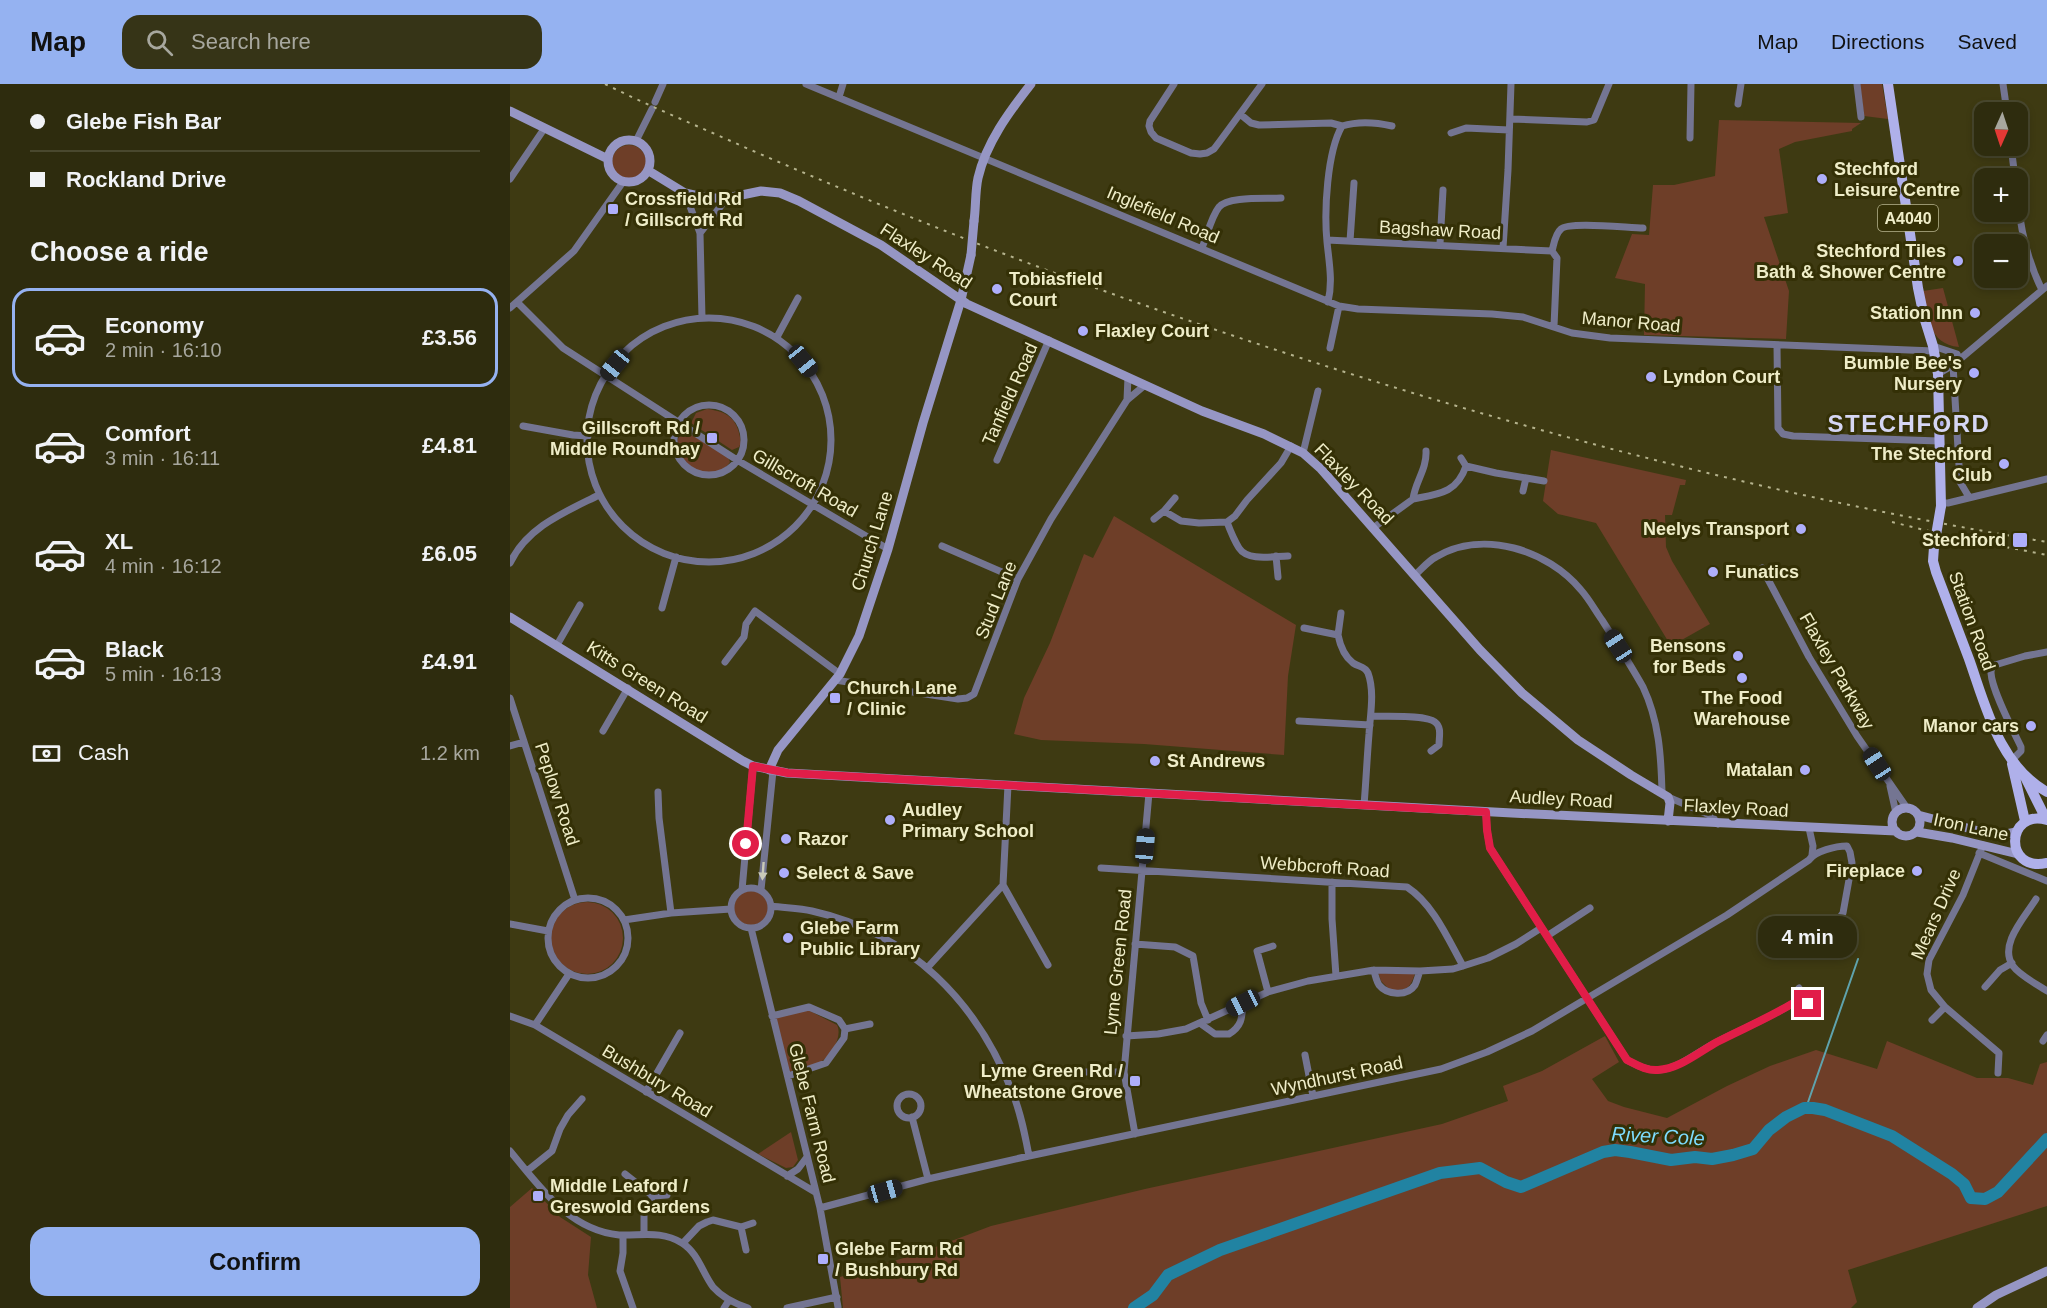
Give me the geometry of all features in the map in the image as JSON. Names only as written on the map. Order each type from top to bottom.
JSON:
[{"type":"main road","name":"Station Road","points":[[1888,84],[1917,288],[1934,349],[1938,374],[1941,504],[1933,561],[1994,729],[2012,760],[2024,774],[2047,792]]},
{"type":"main road","name":"A4040","points":[[2012,760],[2025,821]]},
{"type":"main road","name":"A4040","points":[[2024,774],[2046,819]]},
{"type":"main road","points":[[2046,819],[2025,821],[2016,832],[2014,843],[2018,854],[2024,860],[2031,864],[2047,863]]},
{"type":"street","points":[[636,141],[663,84]]},
{"type":"street","name":"Inglefield Road","points":[[806,84],[1328,302]]},
{"type":"street","points":[[838,97],[843,84]]},
{"type":"street","name":"Church Lane","points":[[771,771],[778,750],[837,677],[859,636],[888,549],[923,423],[962,300],[971,255],[978,180],[984,158],[1008,114],[1031,84]]},
{"type":"street","points":[[1174,84],[1150,121],[1150,132],[1156,138],[1191,153],[1200,154],[1214,149],[1262,84]]},
{"type":"street","points":[[1503,248],[1511,119],[1510,84]]},
{"type":"street","points":[[1511,119],[1587,122],[1594,120],[1609,84]]},
{"type":"street","points":[[1690,138],[1691,84]]},
{"type":"street","points":[[1738,104],[1741,84]]},
{"type":"street","points":[[1857,84],[1861,117]]},
{"type":"street","points":[[2003,84],[2006,102]]},
{"type":"street","points":[[510,111],[608,159]]},
{"type":"street","points":[[1240,114],[1251,123],[1258,125],[1331,123],[1342,126],[1350,123],[1376,122],[1392,126]]},
{"type":"street","points":[[1328,302],[1331,290],[1327,240],[1330,165],[1336,136],[1342,126]]},
{"type":"street","points":[[1451,133],[1466,128],[1509,130]]},
{"type":"street","points":[[510,179],[544,129]]},
{"type":"street","points":[[622,141],[636,141],[644,146],[651,162],[649,171],[638,181],[631,183],[616,178],[611,172],[608,159],[615,145],[622,141]]},
{"type":"street","name":"Flaxley Road","points":[[649,171],[685,193],[708,198],[728,198],[761,191],[780,193],[799,201],[881,245],[962,300],[1202,411],[1264,434],[1303,453],[1321,469],[1480,650],[1522,693],[1578,740],[1665,794],[1670,803],[1668,821],[1896,831]]},
{"type":"street","points":[[510,308],[574,251],[623,182]]},
{"type":"street","points":[[1350,241],[1354,183]]},
{"type":"street","points":[[1440,244],[1443,190]]},
{"type":"street","points":[[685,193],[700,233],[702,318]]},
{"type":"street","points":[[700,233],[728,198]]},
{"type":"street","points":[[1202,248],[1218,208],[1223,203],[1231,200],[1281,198]]},
{"type":"street","points":[[1938,374],[1953,365],[2044,288],[2036,279],[2020,222]]},
{"type":"street","points":[[1554,326],[1557,258],[1552,251],[1557,234],[1565,226],[1573,225],[1643,228]]},
{"type":"street","name":"Bagshaw Road","points":[[1327,240],[1552,251]]},
{"type":"street","points":[[777,337],[798,298]]},
{"type":"street","name":"Gillscroft Road","points":[[517,302],[563,348],[737,460],[888,549]]},
{"type":"street","name":"Manor Road","points":[[1328,302],[1358,309],[1523,317],[1572,333],[1610,338],[1934,349]]},
{"type":"street","points":[[1330,348],[1339,306]]},
{"type":"street","points":[[702,318],[722,319],[753,325],[777,337],[813,373],[826,402],[831,435],[829,466],[814,504],[786,537],[749,556],[716,562],[696,562],[654,549],[621,526],[599,495],[588,457],[589,416],[595,394],[606,376],[629,349],[647,335],[667,327],[702,318]]},
{"type":"street","name":"Tanfield Road","points":[[997,460],[1049,340]]},
{"type":"street","points":[[1777,345],[1778,428],[1783,434],[1940,441]]},
{"type":"street","points":[[1934,349],[1957,354],[1960,359]]},
{"type":"street","points":[[1953,365],[1960,482],[1969,496]]},
{"type":"street","points":[[1127,400],[1128,377]]},
{"type":"street","name":"Stud Lane","points":[[837,677],[958,699],[974,694],[1018,579],[1050,519],[1127,400],[1145,385]]},
{"type":"street","points":[[1303,453],[1318,391]]},
{"type":"street","name":"Gillscroft Road","points":[[698,406],[716,406],[727,409],[740,423],[744,436],[744,444],[737,460],[730,469],[721,474],[710,476],[689,469],[677,455],[674,447],[675,435],[680,423],[689,412],[698,406]]},
{"type":"street","points":[[523,426],[588,436]]},
{"type":"street","points":[[1164,511],[1181,521],[1227,522],[1235,516],[1281,463],[1291,446]]},
{"type":"street","points":[[1413,499],[1424,468],[1426,451]]},
{"type":"street","points":[[1461,458],[1466,466],[1544,481]]},
{"type":"street","points":[[1373,528],[1413,499],[1450,490],[1458,483],[1466,466]]},
{"type":"street","points":[[1523,491],[1526,478]]},
{"type":"street","points":[[1941,504],[2047,479]]},
{"type":"street","points":[[510,563],[529,537],[546,522],[599,495]]},
{"type":"street","points":[[1154,519],[1175,498]]},
{"type":"street","points":[[1227,522],[1242,551],[1256,556],[1288,556]]},
{"type":"street","points":[[1415,574],[1436,557],[1457,548],[1475,545],[1506,546],[1528,553],[1546,560],[1567,575],[1588,600],[1651,702],[1661,750],[1665,794],[1712,816],[1718,824]]},
{"type":"street","points":[[942,546],[1018,579]]},
{"type":"street","points":[[1276,556],[1278,577]]},
{"type":"street","points":[[662,608],[676,557]]},
{"type":"street","name":"Flaxley Parkway","points":[[1762,568],[1809,657],[1857,736],[1907,808]]},
{"type":"street","points":[[557,645],[580,605]]},
{"type":"street","points":[[725,662],[744,638],[746,624],[755,611],[837,677]]},
{"type":"street","points":[[1341,614],[1338,634],[1341,646],[1353,662],[1363,666],[1367,671],[1370,684],[1371,716],[1364,805]]},
{"type":"street","name":"Kitts Green Road","points":[[510,616],[753,766],[771,771]]},
{"type":"street","points":[[1304,628],[1338,634]]},
{"type":"street","points":[[2012,760],[2021,751],[2021,747],[2000,703],[1991,674],[1992,668],[1995,665],[2047,652]]},
{"type":"street","points":[[603,731],[628,688]]},
{"type":"street","name":"Peplow Road","points":[[510,698],[575,900]]},
{"type":"street","points":[[1371,716],[1427,718],[1436,722],[1440,730],[1439,745],[1431,751]]},
{"type":"street","points":[[1299,721],[1370,725]]},
{"type":"street","points":[[510,747],[524,742]]},
{"type":"street","points":[[742,890],[753,766]]},
{"type":"street","points":[[761,890],[771,771]]},
{"type":"street","name":"Audley Road","points":[[771,771],[1668,821]]},
{"type":"street","points":[[1008,785],[1003,885],[1046,963]]},
{"type":"street","name":"Flaxley Parkway","points":[[1890,786],[1894,815]]},
{"type":"street","points":[[658,792],[671,913]]},
{"type":"street","name":"Lyme Green Road","points":[[1135,1134],[1124,1072],[1149,793]]},
{"type":"street","points":[[1901,808],[1907,808],[1915,811],[1920,823],[1917,832],[1906,836],[1896,831],[1893,825],[1894,815],[1901,808]]},
{"type":"street","points":[[1486,812],[1490,848],[1627,1060],[1648,1069],[1657,1070],[1681,1063],[1733,1034],[1780,1012],[1803,997]]},
{"type":"street","name":"Flaxley Road","points":[[1870,830],[1894,815]]},
{"type":"street","name":"Iron Lane","points":[[1918,815],[1990,834],[2001,835],[2016,832]]},
{"type":"street","points":[[1809,828],[1814,846],[1812,855]]},
{"type":"street","name":"Iron Lane","points":[[1917,832],[1981,849],[2018,854]]},
{"type":"street","name":"Wyndhurst Road","points":[[820,1208],[928,1179],[1029,1156],[1414,1075],[1487,1052],[1532,1031],[1727,915],[1809,860],[1812,855],[1846,846],[1852,863],[1850,876],[1843,913],[1832,925]]},
{"type":"street","points":[[1981,849],[2047,881]]},
{"type":"street","name":"Mears Drive","points":[[1981,849],[1963,895],[1927,966],[1928,983],[1945,1007],[1999,1053],[1998,1073]]},
{"type":"street","name":"Webbcroft Road","points":[[1101,868],[1407,887],[1426,904],[1463,966]]},
{"type":"street","points":[[1332,882],[1336,976]]},
{"type":"street","points":[[928,967],[1003,885]]},
{"type":"street","points":[[752,887],[768,896],[771,913],[761,925],[751,928],[741,926],[734,919],[731,909],[735,896],[742,890],[752,887]]},
{"type":"street","points":[[586,897],[608,903],[624,920],[628,932],[625,954],[610,971],[600,976],[589,978],[569,974],[554,960],[547,941],[548,931],[557,912],[575,900],[586,897]]},
{"type":"street","points":[[2036,899],[2010,941],[2008,957],[2014,968],[2046,991]]},
{"type":"street","points":[[771,906],[811,911],[860,926],[891,942],[928,967],[962,1002],[993,1050],[1014,1096],[1029,1156]]},
{"type":"street","points":[[1547,936],[1590,908]]},
{"type":"street","points":[[624,920],[671,913],[731,909]]},
{"type":"street","points":[[510,924],[548,931]]},
{"type":"street","points":[[1819,931],[1832,925],[1838,937]]},
{"type":"street","name":"Glebe Farm Road","points":[[751,928],[820,1208],[838,1307]]},
{"type":"street","points":[[1126,1035],[1158,1034],[1185,1029],[1268,992],[1336,976],[1374,970],[1420,971],[1463,966],[1488,958],[1541,928]]},
{"type":"street","points":[[1135,945],[1175,947],[1193,956],[1201,1003],[1208,1020]]},
{"type":"street","points":[[1268,992],[1257,951],[1273,946]]},
{"type":"street","points":[[1985,987],[2001,970],[2012,963]]},
{"type":"street","points":[[1374,970],[1381,988],[1397,993],[1411,989],[1416,984],[1420,971]]},
{"type":"street","points":[[535,1025],[569,974]]},
{"type":"street","points":[[1798,988],[1808,1004]]},
{"type":"street","points":[[1201,1023],[1215,1034],[1229,1035],[1239,1026],[1243,1003]]},
{"type":"street","points":[[772,1016],[809,1006],[839,1020],[845,1029],[844,1038],[826,1063],[788,1076]]},
{"type":"street","points":[[1932,1020],[1945,1007]]},
{"type":"street","name":"Bushbury Road","points":[[510,1016],[535,1025],[815,1192]]},
{"type":"street","points":[[845,1029],[870,1024]]},
{"type":"street","points":[[646,1092],[680,1033]]},
{"type":"street","points":[[1305,1056],[1312,1096]]},
{"type":"street","points":[[1079,1072],[1124,1072]]},
{"type":"street","points":[[527,1171],[552,1151],[568,1115],[582,1100]]},
{"type":"street","points":[[912,1118],[928,1179]]},
{"type":"street","points":[[510,1151],[564,1212],[574,1219],[596,1230],[623,1235],[656,1233],[683,1243],[704,1268],[713,1286],[729,1300],[748,1308]]},
{"type":"street","points":[[787,1176],[798,1169],[807,1157]]},
{"type":"street","points":[[625,1174],[652,1196],[667,1195]]},
{"type":"street","points":[[644,1234],[644,1214],[652,1196]]},
{"type":"street","points":[[683,1243],[699,1226],[707,1222],[714,1220],[741,1227],[753,1223]]},
{"type":"street","points":[[741,1227],[746,1250]]},
{"type":"street","points":[[623,1235],[620,1271],[633,1308]]},
{"type":"street","points":[[1977,1308],[1996,1295],[2047,1271]]},
{"type":"street","points":[[788,1308],[837,1297]]},
{"type":"street","points":[[724,1308],[729,1300]]},
{"type":"shaded area","points":[[1860,84],[1882,84],[1888,119],[1864,116]]},
{"type":"shaded area","points":[[1719,120],[1861,123],[1852,131],[1795,142],[1779,149],[1788,213],[1764,217],[1789,291],[1786,339],[1644,335],[1645,284],[1615,278],[1632,234],[1649,235],[1653,185],[1674,185],[1715,176]]},
{"type":"shaded area","points":[[629,145],[641,150],[646,162],[641,174],[629,179],[617,174],[612,162],[617,150]]},
{"type":"shaded area","points":[[1943,288],[1959,347],[1949,345],[1935,335],[1928,319],[1923,291]]},
{"type":"shaded area","points":[[707,409],[722,412],[732,418],[740,435],[739,447],[732,450],[691,423],[696,413]]},
{"type":"shaded area","points":[[687,432],[728,457],[730,462],[728,465],[712,472],[699,471],[686,464],[679,454],[677,443],[678,438]]},
{"type":"shaded area","points":[[1551,450],[1686,480],[1685,485],[1680,485],[1672,515],[1665,515],[1666,547],[1710,624],[1671,646],[1596,523],[1558,514],[1543,501]]},
{"type":"shaded area","points":[[1114,516],[1296,625],[1288,676],[1284,755],[1144,744],[1041,740],[1014,734],[1024,698],[1050,643],[1084,554],[1093,558]]},
{"type":"shaded area","points":[[751,891],[763,896],[768,908],[763,920],[751,925],[739,920],[734,908],[739,896]]},
{"type":"shaded area","points":[[594,902],[613,912],[621,924],[623,938],[621,952],[613,964],[601,972],[580,974],[561,964],[553,952],[551,931],[561,912],[573,904]]},
{"type":"shaded area","points":[[1378,972],[1415,973],[1407,988],[1390,990],[1381,981]]},
{"type":"shaded area","points":[[808,1010],[837,1025],[837,1040],[829,1055],[821,1062],[788,1072],[774,1018]]},
{"type":"shaded area","points":[[1605,1036],[1619,1062],[1592,1079],[1608,1101],[1667,1118],[1770,1066],[1816,1050],[1877,1069],[1887,1041],[1977,1078],[2008,1078],[2033,1085],[2040,1064],[2047,1062],[2047,1206],[1848,1270],[1857,1302],[1851,1308],[843,1308],[840,1277],[917,1254],[991,1226],[1145,1189],[1442,1124],[1508,1101],[1503,1086],[1542,1071]]},
{"type":"shaded area","points":[[791,1132],[798,1160],[793,1167],[786,1168],[758,1154]]},
{"type":"shaded area","points":[[532,1188],[560,1217],[591,1237],[588,1275],[597,1308],[510,1308],[510,1207]]},
{"type":"waterway","points":[[1806,1108],[1858,959]]},
{"type":"waterway","name":"River Cole","points":[[1134,1308],[1153,1295],[1168,1275],[1220,1250],[1440,1173],[1480,1168],[1521,1187],[1603,1152],[1615,1150],[1671,1160],[1695,1157],[1712,1159],[1753,1149],[1769,1130],[1786,1117],[1804,1108],[1813,1108],[1825,1110],[1892,1136],[1952,1174],[1964,1184],[1971,1198],[1985,1199],[1998,1192],[2047,1139]]},
{"type":"railway","points":[[605,84],[793,168],[991,249],[1141,304],[1364,378],[1476,412],[1702,472],[1817,498],[2047,542]]},
{"type":"railway","points":[[1892,522],[1949,536],[2047,555]]},
{"type":"place","name":"Stechford Leisure Centre","points":[[1822,179]]},
{"type":"place","name":"Crossfield Rd / Gillscroft Rd","points":[[613,209]]},
{"type":"place","name":"Stechford Tiles Bath & Shower Centre","points":[[1958,261]]},
{"type":"place","name":"Tobiasfield Court","points":[[997,289]]},
{"type":"place","name":"Station Inn","points":[[1975,313]]},
{"type":"place","name":"Flaxley Court","points":[[1083,331]]},
{"type":"place","name":"Bumble Bee's Nursery","points":[[1974,373]]},
{"type":"place","name":"Lyndon Court","points":[[1651,377]]},
{"type":"place","name":"Gillscroft Rd / Middle Roundhay","points":[[712,438]]},
{"type":"place","name":"The Stechford Club","points":[[2004,464]]},
{"type":"place","name":"Neelys Transport","points":[[1801,529]]},
{"type":"place","name":"Stechford","points":[[2020,540]]},
{"type":"place","name":"Funatics","points":[[1713,572]]},
{"type":"place","name":"Bensons for Beds","points":[[1738,656]]},
{"type":"place","name":"The Food Warehouse","points":[[1742,678]]},
{"type":"place","name":"Church Lane / Clinic","points":[[835,698]]},
{"type":"place","name":"Manor cars","points":[[2031,726]]},
{"type":"place","name":"St Andrews","points":[[1155,761]]},
{"type":"place","name":"Matalan","points":[[1805,770]]},
{"type":"place","name":"Audley Primary School","points":[[890,820]]},
{"type":"place","name":"Razor","points":[[786,839]]},
{"type":"place","name":"Fireplace","points":[[1917,871]]},
{"type":"place","name":"Select & Save","points":[[784,873]]},
{"type":"place","name":"Glebe Farm Public Library","points":[[788,938]]},
{"type":"place","name":"Lyme Green Rd / Wheatstone Grove","points":[[1135,1081]]},
{"type":"place","name":"Middle Leaford / Greswold Gardens","points":[[538,1196]]},
{"type":"place","name":"Glebe Farm Rd / Bushbury Rd","points":[[823,1259]]},
{"type":"district","name":"STECHFORD","points":[[1909,424]]},
{"type":"route","points":[[746,844],[753,766],[788,773],[1486,812],[1490,848],[1627,1060],[1648,1069],[1664,1069],[1681,1063],[1733,1034],[1780,1012],[1803,997],[1808,1004]]}]
